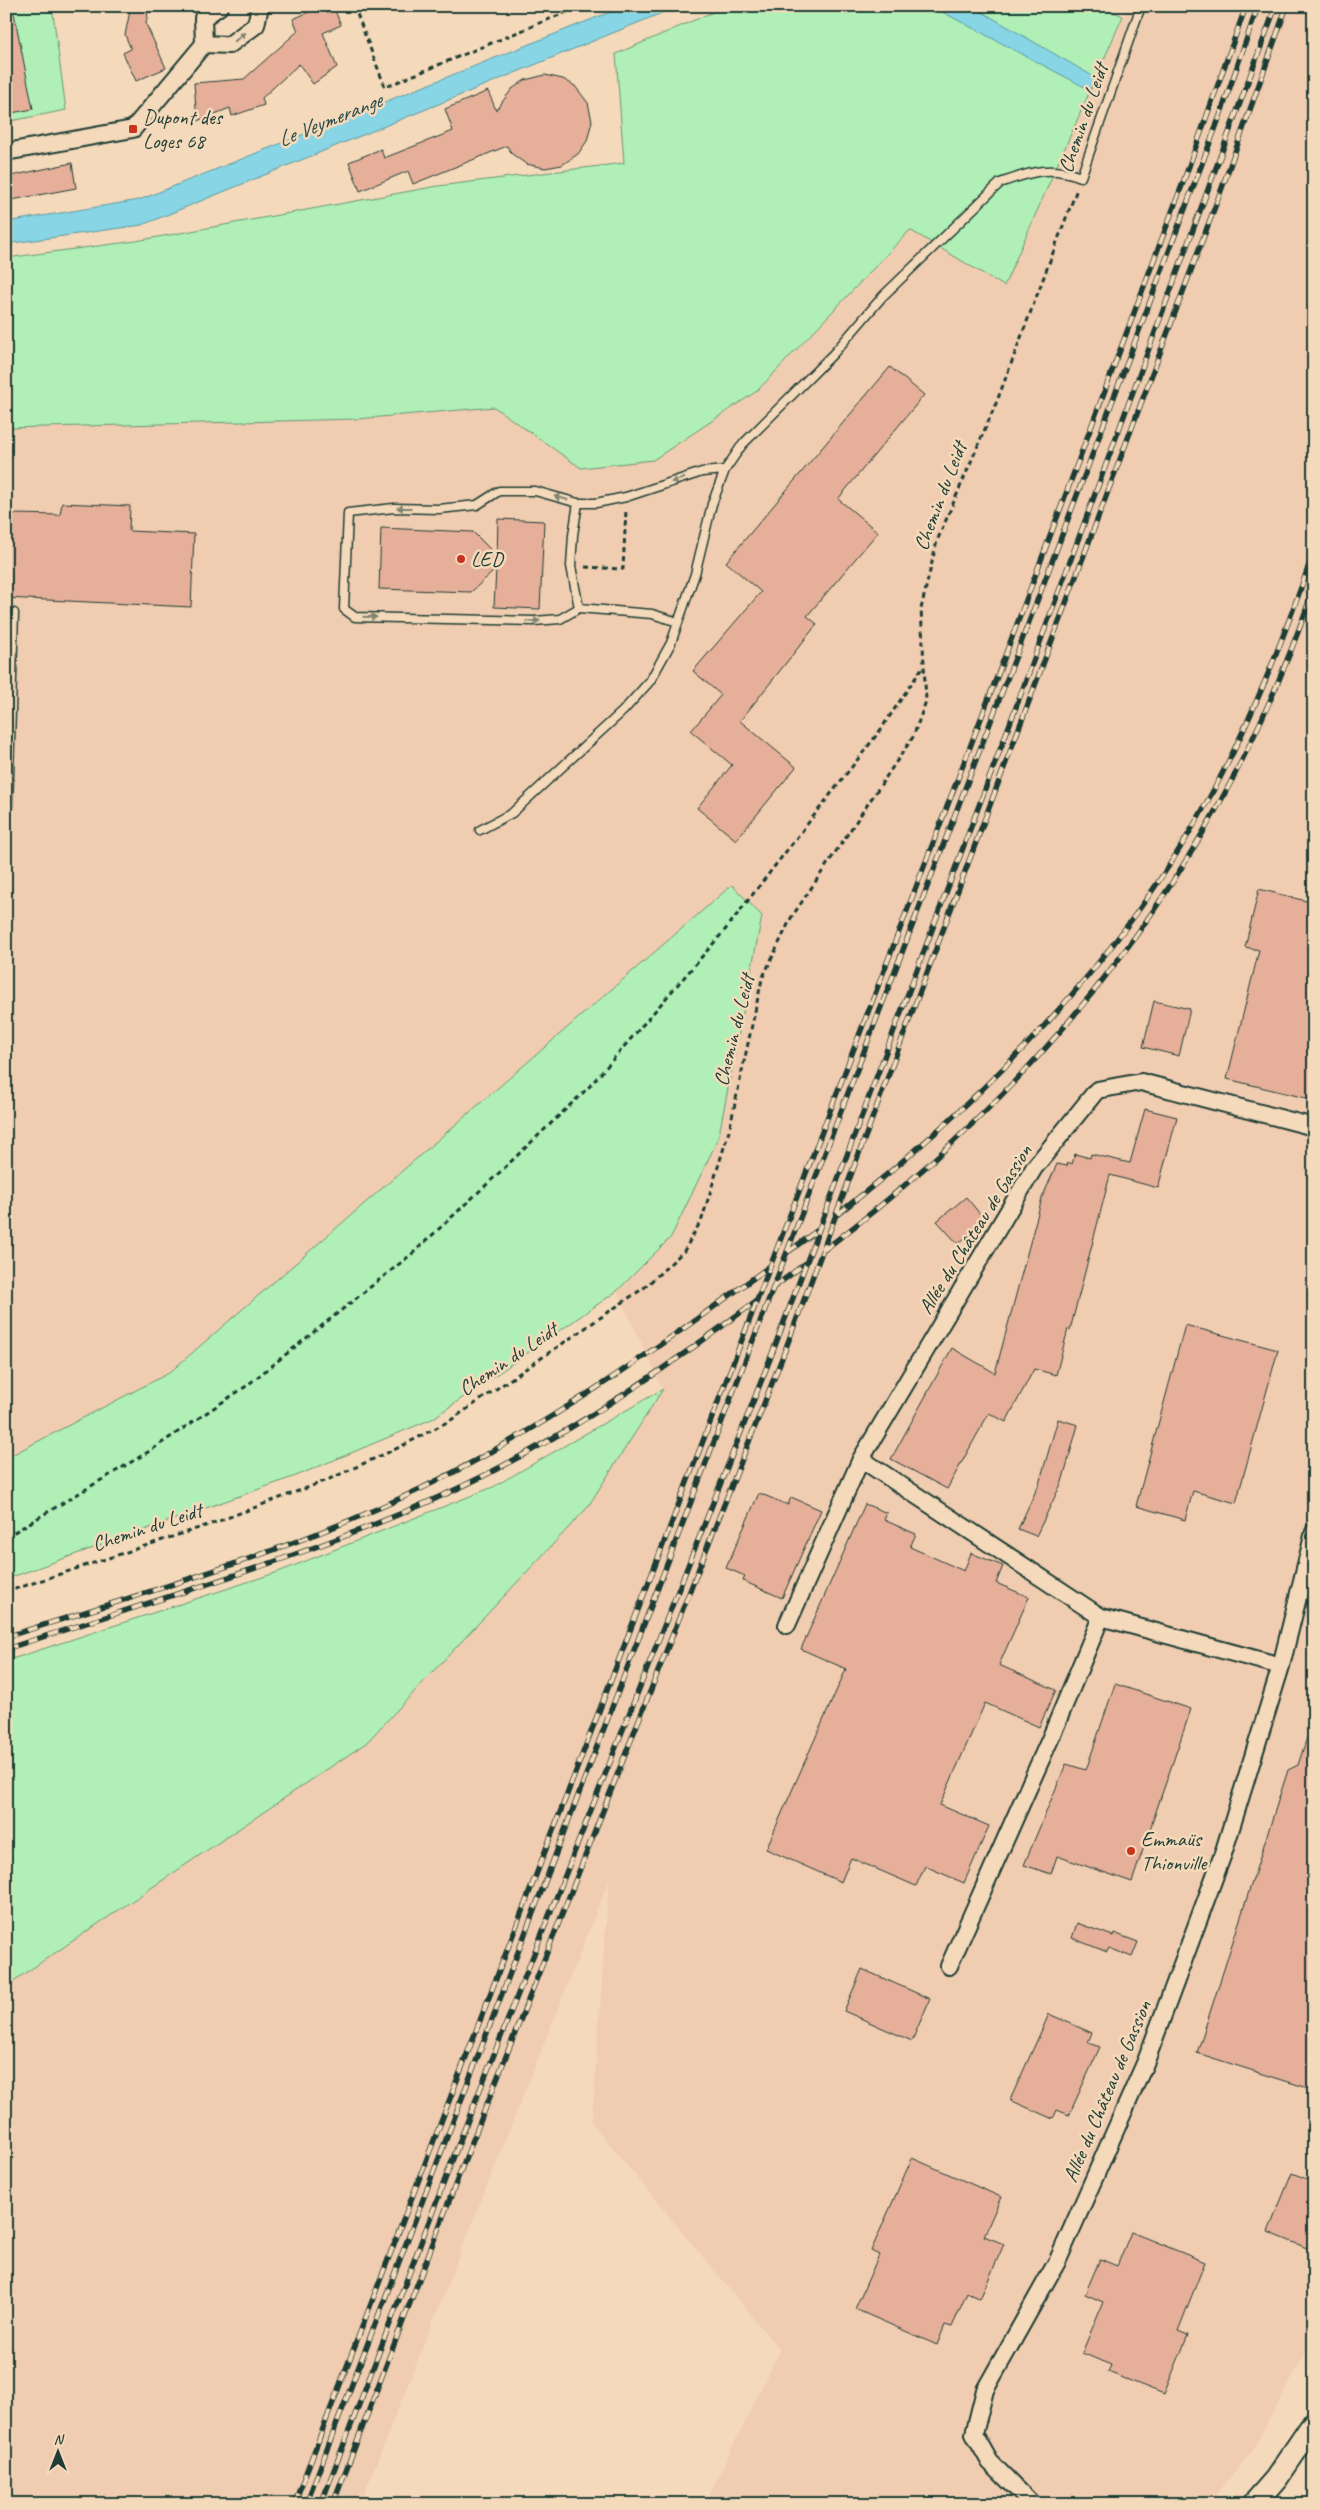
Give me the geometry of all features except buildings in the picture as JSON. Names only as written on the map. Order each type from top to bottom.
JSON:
[{"type":"main road","points":[[1254,2504],[1276,2479],[1314,2424]]},
{"type":"street","points":[[6,152],[133,129],[204,44],[203,18],[220,6]]},
{"type":"street","points":[[204,44],[229,45],[256,25],[260,6]]},
{"type":"street","name":"Allée du Château de Gassion","points":[[787,1625],[861,1459],[1034,1168],[1097,1090],[1141,1082],[1314,1127]]},
{"type":"street","points":[[861,1459],[1101,1617],[1281,1666]]},
{"type":"street","name":"Allée du Château de Gassion","points":[[1032,2504],[990,2462],[974,2434],[985,2390],[1058,2260],[1146,2061],[1223,1854],[1281,1666],[1314,1532]]},
{"type":"street","points":[[948,1966],[1051,1737],[1101,1617]]},
{"type":"lane","name":"Chemin du Leidt","points":[[1081,177],[1141,6]]},
{"type":"lane","points":[[480,830],[512,813],[623,711],[650,681],[671,643],[695,574],[712,504],[725,470],[742,445],[834,353],[884,296],[1000,183],[1023,175],[1055,169],[1081,177]]},
{"type":"lane","points":[[678,622],[652,614],[579,608],[560,619],[534,621],[355,617],[344,608],[348,513],[394,508],[439,509],[477,505],[499,491],[535,491],[578,503],[626,497],[702,472],[725,470]]},
{"type":"lane","points":[[578,503],[571,566],[579,608]]},
{"type":"lane","points":[[8,806],[14,613]]},
{"type":"path","points":[[354,6],[385,87],[581,6]]},
{"type":"path","name":"Chemin du Leidt","points":[[6,1592],[212,1524],[325,1481],[400,1447],[451,1420],[637,1293],[684,1251],[702,1219],[729,1131],[762,979],[791,918],[913,737],[926,701],[921,609],[937,541],[997,401],[1081,177]]},
{"type":"path","points":[[571,566],[623,569],[626,497]]},
{"type":"path","points":[[6,1537],[148,1452],[245,1386],[413,1252],[506,1166],[588,1087],[725,930],[873,740],[923,667]]},
{"type":"shaded area","points":[[1128,6],[1314,6],[1314,2338],[1250,2454],[1207,2504],[705,2504],[780,2350],[592,2123],[609,1880],[360,2504],[6,2504],[6,1986],[366,1743],[587,1508],[663,1389],[617,1291],[671,1237],[169,1373],[6,1458],[6,428],[357,419],[494,407],[581,468],[757,391],[910,230],[1004,285]]},
{"type":"green space","points":[[6,6],[52,6],[66,110],[6,122]]},
{"type":"green space","points":[[727,6],[1099,6],[1123,16],[1004,286],[910,230],[757,391],[653,460],[581,468],[494,407],[357,419],[6,428],[6,258],[136,241],[438,186],[624,163],[616,54]]},
{"type":"green space","points":[[732,885],[762,916],[718,1139],[671,1237],[617,1291],[432,1419],[296,1476],[6,1579],[6,1458],[169,1373]]},
{"type":"green space","points":[[663,1389],[587,1508],[366,1743],[6,1986],[6,1661],[278,1572],[493,1487]]},
{"type":"water","points":[[625,6],[679,6],[142,225],[6,244],[6,222],[139,200]]},
{"type":"water","points":[[931,6],[972,6],[1096,78],[1090,90]]},
{"type":"railway","points":[[294,2504],[1005,656],[1184,180],[1246,6]]},
{"type":"railway","points":[[306,2504],[1042,588],[1220,116],[1258,6]]},
{"type":"railway","points":[[321,2504],[462,2135],[770,1359],[1009,726],[1276,6]]},
{"type":"railway","points":[[333,2504],[459,2175],[784,1353],[1222,188],[1287,6]]},
{"type":"railway","points":[[838,1214],[943,1126],[992,1079],[1040,1030],[1085,979],[1127,926],[1166,870],[1202,811],[1235,748],[1264,684],[1314,551]]},
{"type":"railway","points":[[824,1250],[907,1183],[985,1112],[1056,1036],[1121,956],[1179,872],[1231,782],[1276,687],[1314,587]]},
{"type":"railway","points":[[788,1252],[818,1230]]},
{"type":"railway","points":[[774,1287],[806,1263]]},
{"type":"railway","points":[[6,1637],[199,1576],[294,1542],[342,1524],[439,1480],[537,1425],[633,1364],[770,1266]]},
{"type":"railway","points":[[6,1649],[285,1558],[340,1538],[448,1493],[529,1452],[607,1405],[683,1355],[756,1301]]},
{"type":"place","name":"Dupont des Loges 68","points":[[133,129]]},
{"type":"place","name":"LED","points":[[461,559]]},
{"type":"place","name":"Emmaüs Thionville","points":[[1131,1851]]},
{"type":"water label","name":"Le Veymerange","points":[[329,119]]}]
